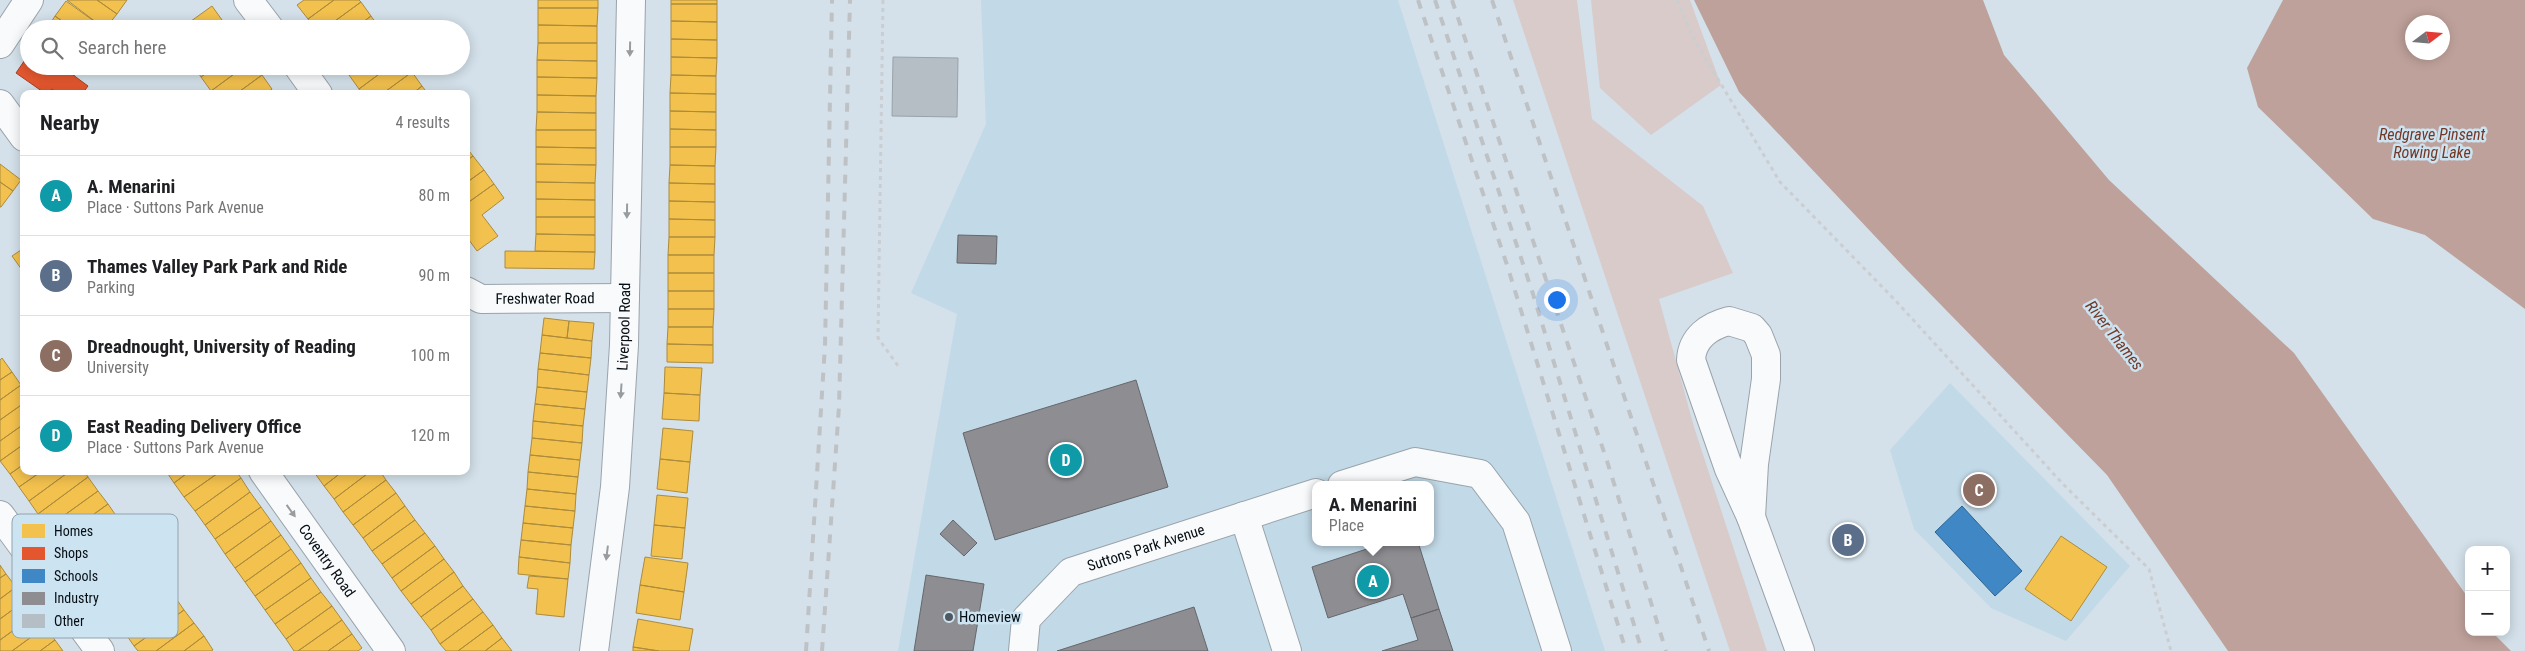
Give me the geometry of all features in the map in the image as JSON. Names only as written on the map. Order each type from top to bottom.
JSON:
[{"type":"street","points":[[0,44],[29,0]]},
{"type":"street","points":[[248,0],[263,20]]},
{"type":"street","name":"Liverpool Road","points":[[594,651],[615,487],[625,298],[630,0]]},
{"type":"street","points":[[304,75],[315,90]]},
{"type":"street","points":[[0,104],[20,132]]},
{"type":"street","name":"Freshwater Road","points":[[470,293],[481,298],[625,298]]},
{"type":"street","points":[[1751,518],[1754,464],[1766,379],[1766,355],[1758,336],[1752,328],[1729,321],[1702,333],[1695,344],[1692,360],[1729,469],[1751,518],[1800,651]]},
{"type":"street","points":[[1355,481],[1415,462],[1480,474],[1516,522],[1557,651]]},
{"type":"street","name":"Coventry Road","points":[[266,475],[392,651]]},
{"type":"street","name":"Suttons Park Avenue","points":[[1023,651],[1026,619],[1071,572],[1312,494]]},
{"type":"street","points":[[0,515],[12,531]]},
{"type":"street","points":[[1244,516],[1287,651]]},
{"type":"street","points":[[90,638],[100,651]]},
{"type":"path","points":[[883,0],[878,338],[899,368]]},
{"type":"path","points":[[1677,0],[1694,41],[1780,182],[1895,300],[2062,483],[2149,569],[2171,651]]},
{"type":"shaded area","points":[[981,0],[1398,0],[1605,651],[898,651],[957,314],[911,293],[986,124]]},
{"type":"shaded area","points":[[1513,0],[1577,0],[1592,119],[1703,206],[1733,273],[1659,299],[1694,427],[1767,651],[1730,651]]},
{"type":"shaded area","points":[[1591,0],[1690,0],[1721,85],[1651,135],[1600,88]]},
{"type":"shaded area","points":[[1950,383],[2130,566],[2066,641],[1991,608],[1914,529],[1890,450]]},
{"type":"water","name":"River Thames","points":[[1694,0],[1983,0],[2004,55],[2109,180],[2294,353],[2465,593],[2465,636],[2496,636],[2511,651],[2228,651],[2107,475],[1904,267],[1739,92]]},
{"type":"water","name":"Redgrave Pinsent Rowing Lake","points":[[2283,0],[2525,0],[2525,309],[2425,235],[2373,219],[2258,107],[2247,68]]},
{"type":"building: Homes","points":[[67,0],[97,0],[117,14],[112,20],[93,20]]},
{"type":"building: Homes","points":[[97,0],[127,0],[117,14]]},
{"type":"building: Homes","points":[[304,0],[334,0],[308,19],[297,5]]},
{"type":"building: Homes","points":[[334,0],[359,0],[361,2],[336,20],[308,19]]},
{"type":"building: Homes","points":[[538,0],[598,0],[598,8],[538,8]]},
{"type":"building: Homes","points":[[671,0],[717,0],[717,4],[671,4]]},
{"type":"building: Homes","points":[[66,1],[92,20],[61,20],[55,16]]},
{"type":"building: Homes","points":[[361,2],[371,16],[366,20],[336,20]]},
{"type":"building: Homes","points":[[671,4],[717,4],[717,22],[671,21]]},
{"type":"building: Homes","points":[[212,6],[222,20],[193,20]]},
{"type":"building: Homes","points":[[538,8],[598,8],[597,26],[538,25]]},
{"type":"building: Homes","points":[[55,16],[61,20],[53,20]]},
{"type":"building: Homes","points":[[371,16],[374,20],[366,20]]},
{"type":"building: Homes","points":[[671,21],[717,22],[717,40],[671,39]]},
{"type":"building: Homes","points":[[538,25],[597,26],[597,43],[538,43]]},
{"type":"building: Homes","points":[[671,39],[717,40],[717,58],[671,57]]},
{"type":"building: Homes","points":[[538,43],[597,43],[597,61],[537,60]]},
{"type":"building: Homes","points":[[671,57],[717,58],[716,76],[671,75]]},
{"type":"building: Homes","points":[[537,60],[597,61],[597,78],[537,77]]},
{"type":"building: Homes","points":[[204,75],[233,75],[212,90],[210,90],[201,77]]},
{"type":"building: Homes","points":[[233,75],[262,75],[241,90],[212,90]]},
{"type":"building: Homes","points":[[262,75],[272,89],[271,90],[241,90]]},
{"type":"building: Homes","points":[[349,75],[378,75],[359,89]]},
{"type":"building: Homes","points":[[378,75],[408,75],[387,90],[359,89]]},
{"type":"building: Homes","points":[[408,75],[414,75],[422,86],[417,90],[387,90]]},
{"type":"building: Homes","points":[[671,75],[716,76],[716,94],[670,93]]},
{"type":"building: Homes","points":[[537,77],[597,78],[596,96],[537,95]]},
{"type":"building: Homes","points":[[422,86],[425,90],[417,90]]},
{"type":"building: Homes","points":[[670,93],[716,94],[716,112],[670,111]]},
{"type":"building: Homes","points":[[537,95],[596,96],[596,113],[537,112]]},
{"type":"building: Homes","points":[[670,111],[716,112],[716,130],[670,129]]},
{"type":"building: Homes","points":[[537,112],[596,113],[596,130],[536,130]]},
{"type":"building: Homes","points":[[670,129],[716,130],[716,147],[670,147]]},
{"type":"building: Homes","points":[[536,130],[596,130],[596,148],[536,147]]},
{"type":"building: Homes","points":[[536,147],[596,148],[596,165],[536,164]]},
{"type":"building: Homes","points":[[670,147],[716,147],[715,166],[670,165]]},
{"type":"building: Homes","points":[[473,156],[484,170],[470,180],[470,158]]},
{"type":"building: Homes","points":[[0,164],[20,179],[13,191],[0,182]]},
{"type":"building: Homes","points":[[536,164],[596,165],[595,183],[536,182]]},
{"type":"building: Homes","points":[[670,165],[715,166],[715,184],[669,183]]},
{"type":"building: Homes","points":[[484,170],[494,184],[470,201],[470,180]]},
{"type":"building: Homes","points":[[0,182],[13,191],[1,207],[0,207]]},
{"type":"building: Homes","points":[[536,182],[595,183],[595,200],[536,199]]},
{"type":"building: Homes","points":[[669,183],[715,184],[715,202],[669,201]]},
{"type":"building: Homes","points":[[494,184],[504,198],[482,215],[498,236],[477,251],[470,241],[470,201]]},
{"type":"building: Homes","points":[[536,199],[595,200],[595,217],[536,217]]},
{"type":"building: Homes","points":[[669,201],[715,202],[715,220],[669,219]]},
{"type":"building: Homes","points":[[536,217],[595,217],[595,235],[536,234]]},
{"type":"building: Homes","points":[[669,219],[715,220],[715,237],[669,237]]},
{"type":"building: Homes","points":[[536,234],[595,235],[595,252],[535,251]]},
{"type":"building: Homes","points":[[669,237],[715,237],[714,255],[668,255]]},
{"type":"building: Homes","points":[[20,251],[20,267],[12,256]]},
{"type":"building: Homes","points":[[505,251],[595,252],[594,269],[505,268]]},
{"type":"building: Homes","points":[[668,255],[714,255],[714,273],[668,273]]},
{"type":"building: Homes","points":[[668,273],[714,273],[714,291],[668,291]]},
{"type":"building: Homes","points":[[668,291],[714,291],[714,309],[668,309]]},
{"type":"building: Homes","points":[[668,309],[714,309],[713,327],[668,327]]},
{"type":"building: Homes","points":[[544,318],[569,321],[567,338],[542,335]]},
{"type":"building: Homes","points":[[569,321],[594,323],[592,341],[567,338]]},
{"type":"building: Homes","points":[[668,327],[713,327],[713,345],[667,344]]},
{"type":"building: Homes","points":[[542,335],[592,341],[591,358],[540,353]]},
{"type":"building: Homes","points":[[667,344],[713,345],[713,363],[667,362]]},
{"type":"building: Homes","points":[[540,353],[591,358],[589,375],[538,369]]},
{"type":"building: Homes","points":[[2,358],[12,372],[0,380],[0,360]]},
{"type":"building: Homes","points":[[665,367],[702,368],[700,395],[664,393]]},
{"type":"building: Homes","points":[[538,369],[589,375],[587,392],[537,387]]},
{"type":"building: Homes","points":[[12,372],[20,386],[0,400],[0,380]]},
{"type":"building: Homes","points":[[20,386],[20,406],[0,420],[0,400]]},
{"type":"building: Homes","points":[[537,387],[587,392],[585,409],[535,404]]},
{"type":"building: Homes","points":[[664,393],[700,395],[699,421],[662,419]]},
{"type":"building: Homes","points":[[535,404],[585,409],[583,426],[533,421]]},
{"type":"building: Homes","points":[[20,406],[20,427],[0,441],[0,420]]},
{"type":"building: Homes","points":[[533,421],[583,426],[582,443],[532,438]]},
{"type":"building: Homes","points":[[20,427],[20,447],[0,461],[0,441]]},
{"type":"building: Homes","points":[[663,428],[693,431],[690,462],[660,459]]},
{"type":"building: Homes","points":[[532,438],[582,443],[580,460],[530,455]]},
{"type":"building: Homes","points":[[20,447],[20,467],[10,474],[0,461]]},
{"type":"building: Homes","points":[[530,455],[580,460],[578,477],[528,472]]},
{"type":"building: Homes","points":[[660,459],[690,462],[687,493],[657,489]]},
{"type":"building: Homes","points":[[20,467],[20,475],[36,475],[19,487],[10,474]]},
{"type":"building: Homes","points":[[528,472],[578,477],[576,494],[527,489]]},
{"type":"building: Homes","points":[[36,475],[65,475],[29,501],[19,487]]},
{"type":"building: Homes","points":[[65,475],[87,475],[88,477],[38,514],[29,501]]},
{"type":"building: Homes","points":[[169,475],[185,475],[174,483]]},
{"type":"building: Homes","points":[[185,475],[215,475],[184,497],[174,483]]},
{"type":"building: Homes","points":[[215,475],[239,475],[241,478],[195,511],[184,497]]},
{"type":"building: Homes","points":[[316,475],[338,475],[324,486]]},
{"type":"building: Homes","points":[[338,475],[366,475],[334,499],[324,486]]},
{"type":"building: Homes","points":[[366,475],[383,475],[386,480],[343,512],[334,499]]},
{"type":"building: Homes","points":[[88,477],[98,491],[66,514],[38,514]]},
{"type":"building: Homes","points":[[241,478],[250,492],[205,525],[195,511]]},
{"type":"building: Homes","points":[[386,480],[396,493],[353,525],[343,512]]},
{"type":"building: Homes","points":[[527,489],[576,494],[575,511],[525,506]]},
{"type":"building: Homes","points":[[98,491],[108,504],[94,514],[66,514]]},
{"type":"building: Homes","points":[[250,492],[261,507],[215,539],[205,525]]},
{"type":"building: Homes","points":[[396,493],[405,506],[363,538],[353,525]]},
{"type":"building: Homes","points":[[657,495],[688,498],[685,528],[654,525]]},
{"type":"building: Homes","points":[[108,504],[115,514],[94,514]]},
{"type":"building: Homes","points":[[405,506],[415,520],[372,551],[363,538]]},
{"type":"building: Homes","points":[[525,506],[575,511],[573,528],[523,523]]},
{"type":"building: Homes","points":[[261,507],[271,521],[225,554],[215,539]]},
{"type":"building: Homes","points":[[415,520],[425,533],[382,564],[372,551]]},
{"type":"building: Homes","points":[[271,521],[281,535],[235,568],[225,554]]},
{"type":"building: Homes","points":[[523,523],[573,528],[571,545],[521,540]]},
{"type":"building: Homes","points":[[654,525],[685,528],[682,559],[651,556]]},
{"type":"building: Homes","points":[[425,533],[435,546],[392,578],[382,564]]},
{"type":"building: Homes","points":[[281,535],[291,549],[245,582],[235,568]]},
{"type":"building: Homes","points":[[2061,536],[2107,567],[2071,621],[2025,589]]},
{"type":"building: Homes","points":[[521,540],[571,545],[570,563],[519,557]]},
{"type":"building: Homes","points":[[435,546],[444,559],[401,591],[392,578]]},
{"type":"building: Homes","points":[[291,549],[301,563],[255,596],[245,582]]},
{"type":"building: Homes","points":[[519,557],[570,563],[568,579],[518,574]]},
{"type":"building: Homes","points":[[645,557],[688,563],[684,592],[640,585]]},
{"type":"building: Homes","points":[[444,559],[454,572],[411,604],[401,591]]},
{"type":"building: Homes","points":[[301,563],[311,578],[265,610],[255,596]]},
{"type":"building: Homes","points":[[0,565],[6,574],[0,578]]},
{"type":"building: Homes","points":[[454,572],[463,586],[421,617],[411,604]]},
{"type":"building: Homes","points":[[6,574],[12,582],[12,590],[0,599],[0,578]]},
{"type":"building: Homes","points":[[529,576],[568,579],[564,617],[536,614],[538,589],[527,588]]},
{"type":"building: Homes","points":[[311,578],[321,592],[275,624],[265,610]]},
{"type":"building: Homes","points":[[640,585],[684,592],[680,620],[636,613]]},
{"type":"building: Homes","points":[[463,586],[473,599],[431,630],[421,617]]},
{"type":"building: Homes","points":[[12,590],[12,610],[0,619],[0,599]]},
{"type":"building: Homes","points":[[321,592],[332,606],[286,639],[275,624]]},
{"type":"building: Homes","points":[[473,599],[483,612],[440,644],[431,630]]},
{"type":"building: Homes","points":[[178,601],[184,610],[178,614]]},
{"type":"building: Homes","points":[[332,606],[342,620],[298,651],[294,651],[286,639]]},
{"type":"building: Homes","points":[[12,610],[12,631],[0,640],[0,619]]},
{"type":"building: Homes","points":[[184,610],[194,623],[178,635],[178,614]]},
{"type":"building: Homes","points":[[483,612],[493,625],[458,651],[446,651],[440,644]]},
{"type":"building: Homes","points":[[638,619],[693,629],[689,651],[659,651],[633,647]]},
{"type":"building: Homes","points":[[342,620],[352,634],[328,651],[298,651]]},
{"type":"building: Homes","points":[[194,623],[204,636],[184,651],[156,651],[174,638],[178,638],[178,635]]},
{"type":"building: Homes","points":[[493,625],[502,638],[485,651],[458,651]]},
{"type":"building: Homes","points":[[12,631],[12,638],[30,638],[12,651],[0,651],[0,640]]},
{"type":"building: Homes","points":[[352,634],[362,648],[358,651],[328,651]]},
{"type":"building: Homes","points":[[204,636],[213,650],[184,651]]},
{"type":"building: Homes","points":[[30,638],[53,638],[55,640],[40,651],[12,651]]},
{"type":"building: Homes","points":[[128,638],[145,638],[134,646]]},
{"type":"building: Homes","points":[[145,638],[174,638],[156,651],[138,651],[134,646]]},
{"type":"building: Homes","points":[[502,638],[512,651],[485,651]]},
{"type":"building: Homes","points":[[55,640],[63,651],[40,651]]},
{"type":"building: Homes","points":[[633,647],[659,651],[633,651]]},
{"type":"building: Shops","points":[[20,67],[20,75],[73,75],[88,86],[85,90],[40,90],[16,73]]},
{"type":"building: Schools","points":[[1962,506],[2022,571],[1995,596],[1935,532]]},
{"type":"building: Industry","points":[[958,235],[997,236],[996,264],[957,263]]},
{"type":"building: Industry","points":[[1136,380],[1168,487],[995,540],[963,433]]},
{"type":"building: Industry","points":[[953,520],[977,543],[964,556],[940,534]]},
{"type":"building: Industry","points":[[1376,546],[1419,546],[1439,609],[1411,618],[1403,594],[1328,618],[1312,567]]},
{"type":"building: Industry","name":"Homeview","points":[[926,575],[984,584],[973,651],[914,651]]},
{"type":"building: Industry","points":[[1194,607],[1208,651],[1057,651]]},
{"type":"building: Industry","points":[[1439,609],[1453,651],[1382,651],[1418,640],[1411,618]]},
{"type":"building: Other","points":[[893,57],[958,58],[957,117],[892,116]]},
{"type":"railway","points":[[806,651],[825,345],[832,0]]},
{"type":"railway","points":[[822,651],[839,406],[850,0]]},
{"type":"railway","points":[[1418,0],[1507,265],[1626,651]]},
{"type":"railway","points":[[1435,0],[1533,294],[1642,651]]},
{"type":"railway","points":[[1452,0],[1607,461],[1666,651]]},
{"type":"railway","points":[[1492,0],[1709,651]]},
{"type":"place","name":"East Reading Delivery Office","points":[[1066,460]]},
{"type":"place","name":"Dreadnought, University of Reading","points":[[1979,490]]},
{"type":"place","name":"Thames Valley Park Park and Ride","points":[[1848,540]]},
{"type":"place","name":"A. Menarini","points":[[1373,581]]},
{"type":"place","name":"Homeview","points":[[949,617]]}]
